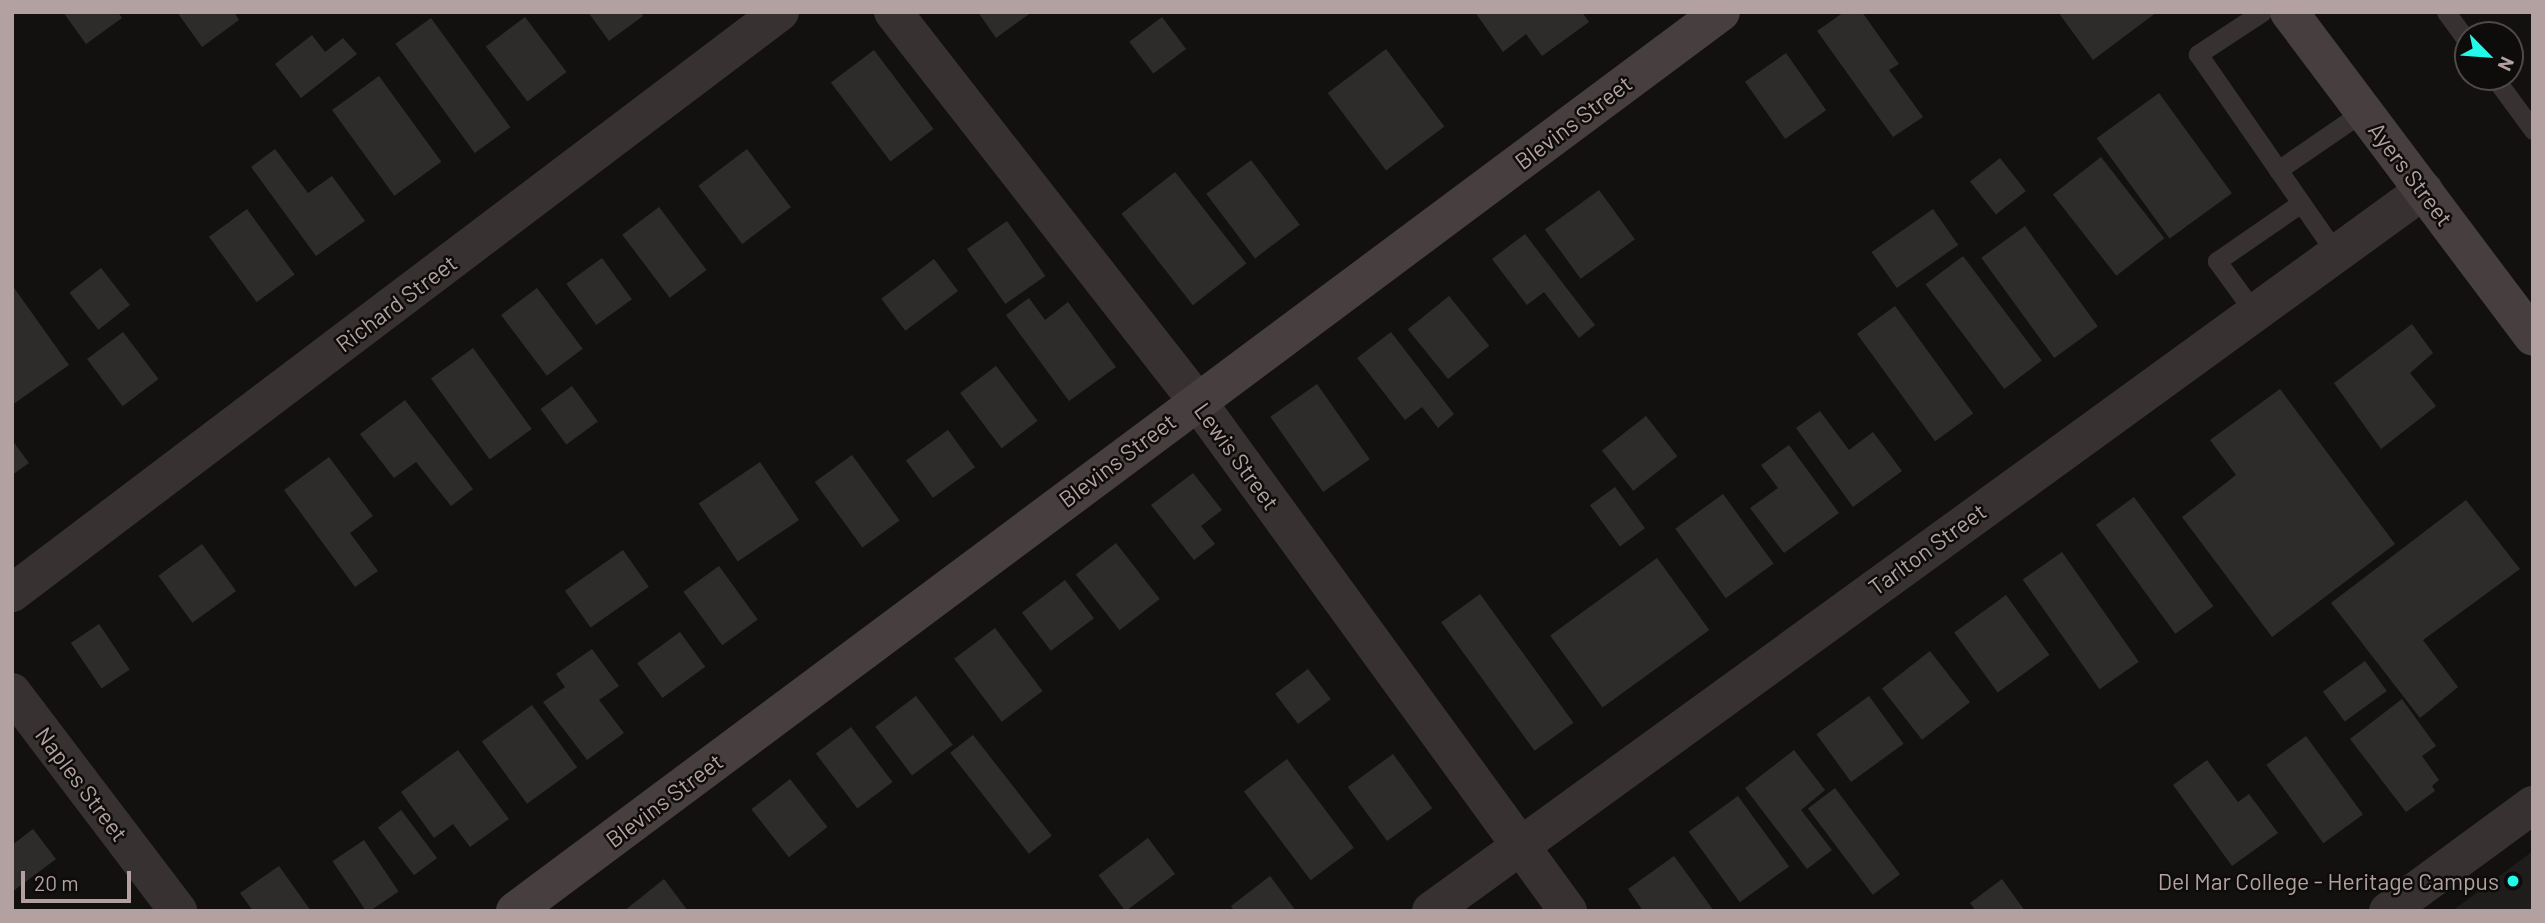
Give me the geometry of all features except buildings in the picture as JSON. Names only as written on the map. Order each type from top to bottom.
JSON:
[{"type":"street","name":"Richard Street","points":[[12,593],[780,12]]},
{"type":"street","name":"Lewis Street","points":[[893,12],[1197,401],[1568,911]]},
{"type":"street","name":"Blevins Street","points":[[515,911],[1721,12]]},
{"type":"street","name":"Ayers Street","points":[[2289,12],[2533,337]]},
{"type":"street","name":"Tarlton Street","points":[[1431,911],[1519,844],[2424,190]]},
{"type":"street","name":"Naples Street","points":[[12,692],[178,911]]},
{"type":"street","points":[[2388,911],[2533,806]]},
{"type":"lane","points":[[2262,12],[2198,54],[2336,253]]},
{"type":"lane","points":[[2506,91],[2530,118]]},
{"type":"lane","points":[[2278,170],[2364,111]]},
{"type":"lane","points":[[2254,313],[2217,261],[2301,203]]},
{"type":"shaded area","name":"Del Mar College - Heritage Campus","points":[[2533,851],[2533,911],[2452,911]]},
{"type":"place","name":"Del Mar College - Heritage Campus","points":[[2513,881]]}]
